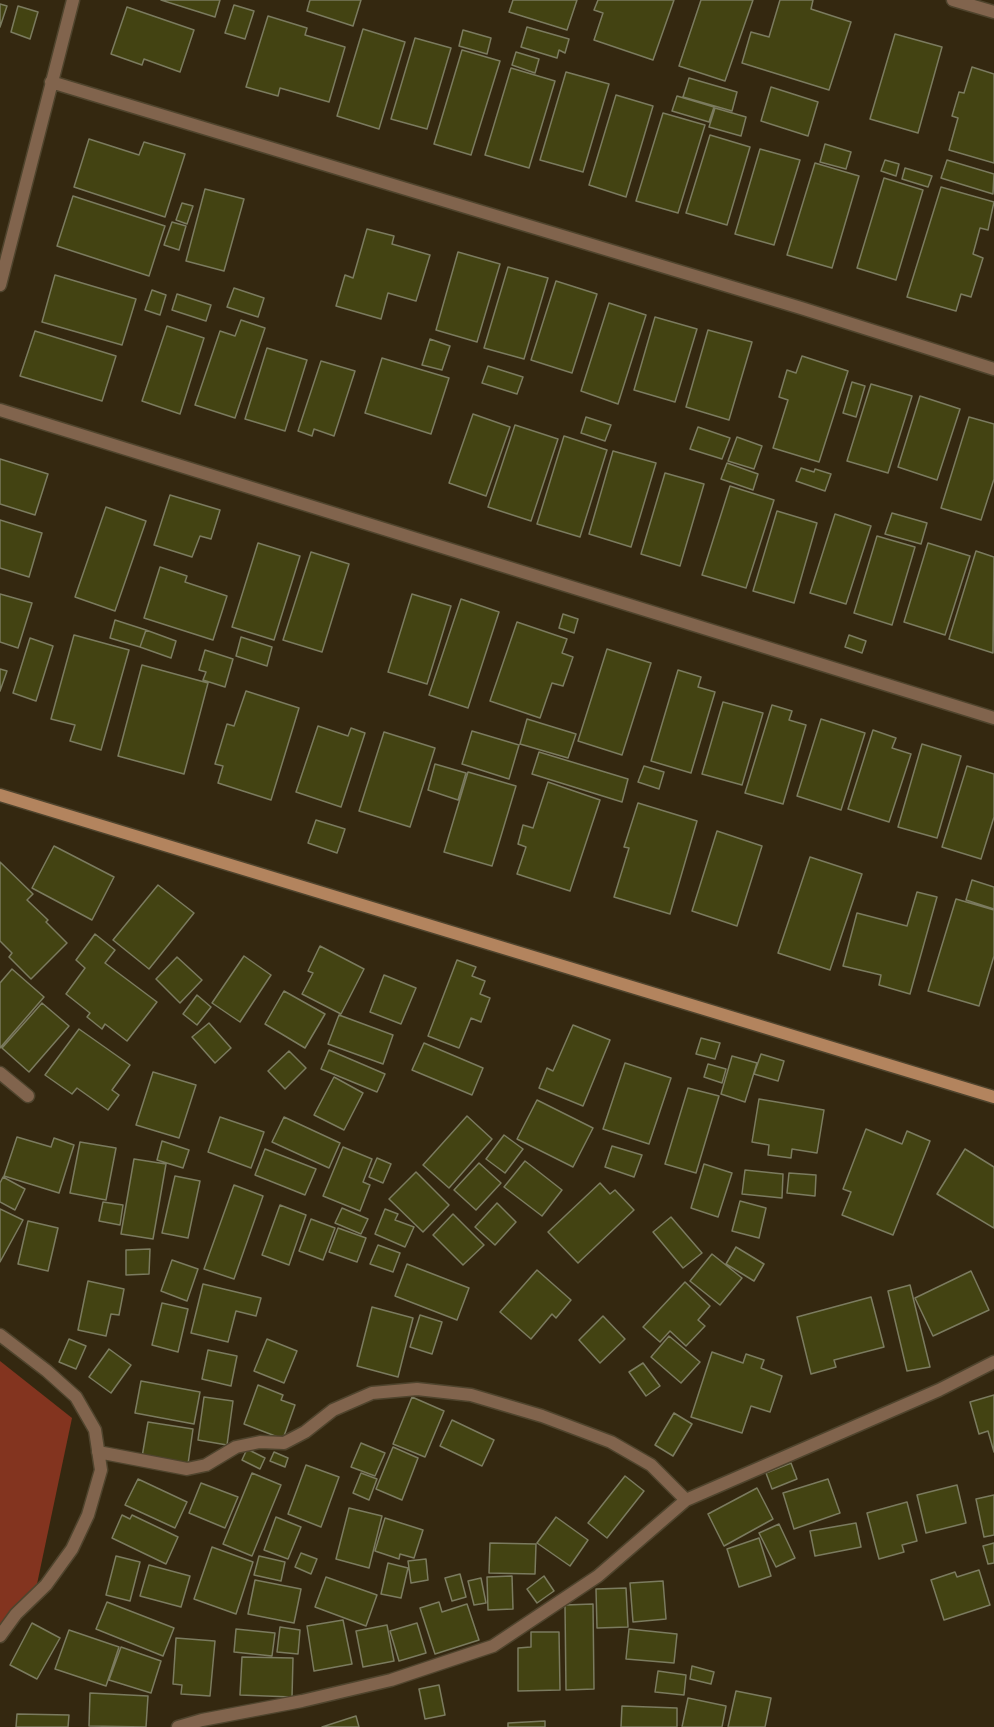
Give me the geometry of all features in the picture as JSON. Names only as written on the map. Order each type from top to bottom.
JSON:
[{"type":"street","points":[[0,285],[73,0]]},
{"type":"street","points":[[953,0],[994,12]]},
{"type":"street","points":[[51,82],[801,308],[994,369]]},
{"type":"street","points":[[0,410],[994,718]]},
{"type":"street","points":[[0,795],[994,1097]]},
{"type":"street","points":[[0,1072],[28,1096]]},
{"type":"street","points":[[0,1335],[47,1371],[76,1397],[94,1430],[101,1470],[88,1515],[72,1549],[46,1585],[16,1614],[0,1636]]},
{"type":"street","points":[[178,1727],[203,1724],[391,1680],[494,1646],[598,1576],[686,1500],[939,1390],[994,1362]]},
{"type":"street","points":[[98,1452],[187,1469],[206,1465],[236,1447],[260,1442],[284,1443],[305,1432],[333,1410],[372,1393],[417,1389],[471,1395],[542,1416],[611,1442],[651,1465],[686,1500]]},
{"type":"shaded area","points":[[0,1361],[72,1418],[37,1584],[0,1629]]},
{"type":"building","points":[[161,0],[220,0],[215,17]]},
{"type":"building","points":[[310,0],[361,0],[353,26],[307,11]]},
{"type":"building","points":[[513,0],[577,0],[567,30],[509,12]]},
{"type":"building","points":[[598,0],[674,0],[653,60],[594,40],[603,13],[594,10]]},
{"type":"building","points":[[701,0],[753,0],[725,81],[679,66]]},
{"type":"building","points":[[780,0],[813,0],[811,9],[851,22],[829,90],[742,63],[751,32],[769,37]]},
{"type":"building","points":[[0,4],[7,6],[0,27]]},
{"type":"building","points":[[234,5],[254,11],[245,39],[225,33]]},
{"type":"building","points":[[18,6],[38,12],[30,39],[11,32]]},
{"type":"building","points":[[127,7],[194,30],[180,72],[144,59],[142,65],[111,54]]},
{"type":"building","points":[[268,16],[307,28],[305,35],[345,47],[329,102],[280,88],[278,96],[246,87]]},
{"type":"building","points":[[527,27],[569,39],[565,53],[559,50],[557,58],[521,47]]},
{"type":"building","points":[[363,29],[405,42],[379,129],[337,116]]},
{"type":"building","points":[[463,30],[491,38],[487,54],[459,46]]},
{"type":"building","points":[[895,34],[942,47],[918,133],[870,119]]},
{"type":"building","points":[[415,38],[451,48],[427,129],[391,119]]},
{"type":"building","points":[[462,50],[500,61],[471,155],[434,144]]},
{"type":"building","points":[[516,52],[539,59],[535,73],[512,65]]},
{"type":"building","points":[[972,67],[994,74],[994,163],[949,150],[958,118],[952,116],[959,92],[964,93]]},
{"type":"building","points":[[511,68],[555,81],[529,168],[485,155]]},
{"type":"building","points":[[566,72],[609,84],[583,172],[540,160]]},
{"type":"building","points":[[689,78],[737,92],[732,111],[683,97]]},
{"type":"building","points":[[771,87],[818,102],[808,136],[761,121]]},
{"type":"building","points":[[616,95],[653,106],[626,197],[589,185]]},
{"type":"building","points":[[677,96],[714,107],[709,122],[672,111]]},
{"type":"building","points":[[715,108],[746,117],[741,136],[709,127]]},
{"type":"building","points":[[663,113],[705,125],[678,213],[636,201]]},
{"type":"building","points":[[710,135],[750,147],[727,225],[686,213]]},
{"type":"building","points":[[89,139],[139,155],[144,142],[185,154],[165,217],[74,187]]},
{"type":"building","points":[[825,144],[851,152],[846,169],[820,162]]},
{"type":"building","points":[[760,149],[800,160],[774,245],[735,234]]},
{"type":"building","points":[[885,160],[899,164],[896,176],[881,171]]},
{"type":"building","points":[[947,160],[994,174],[993,194],[941,178]]},
{"type":"building","points":[[815,163],[859,176],[832,268],[787,255]]},
{"type":"building","points":[[905,168],[932,176],[928,187],[902,179]]},
{"type":"building","points":[[884,178],[923,190],[896,280],[857,268]]},
{"type":"building","points":[[941,187],[994,202],[988,230],[980,228],[973,254],[983,258],[971,297],[961,294],[956,311],[907,297]]},
{"type":"building","points":[[205,189],[244,199],[224,271],[186,261]]},
{"type":"building","points":[[73,196],[165,226],[149,276],[57,246]]},
{"type":"building","points":[[182,203],[193,206],[187,224],[176,220]]},
{"type":"building","points":[[172,222],[186,226],[179,250],[164,245]]},
{"type":"building","points":[[367,229],[394,236],[392,244],[430,255],[416,301],[388,293],[381,319],[336,306],[345,275],[353,278]]},
{"type":"building","points":[[458,252],[500,264],[477,342],[436,330]]},
{"type":"building","points":[[508,267],[548,278],[524,359],[484,348]]},
{"type":"building","points":[[55,275],[136,299],[122,345],[42,322]]},
{"type":"building","points":[[556,281],[597,294],[572,373],[531,360]]},
{"type":"building","points":[[234,288],[264,298],[258,317],[227,307]]},
{"type":"building","points":[[152,290],[166,295],[160,315],[145,310]]},
{"type":"building","points":[[177,294],[211,305],[206,321],[172,310]]},
{"type":"building","points":[[609,303],[646,315],[618,404],[581,391]]},
{"type":"building","points":[[655,317],[697,329],[675,402],[634,390]]},
{"type":"building","points":[[241,320],[265,328],[235,418],[195,405],[220,331],[235,336]]},
{"type":"building","points":[[167,326],[204,338],[180,414],[142,401]]},
{"type":"building","points":[[708,330],[752,342],[729,420],[686,407]]},
{"type":"building","points":[[35,331],[116,356],[102,401],[20,376]]},
{"type":"building","points":[[430,339],[450,346],[442,370],[422,365]]},
{"type":"building","points":[[267,348],[307,360],[285,431],[245,419]]},
{"type":"building","points":[[802,356],[848,371],[819,462],[773,448],[788,400],[779,397],[787,370],[796,373]]},
{"type":"building","points":[[382,358],[449,378],[431,434],[365,413]]},
{"type":"building","points":[[321,361],[355,371],[334,436],[314,429],[312,436],[298,431]]},
{"type":"building","points":[[488,366],[523,377],[517,394],[482,383]]},
{"type":"building","points":[[852,382],[865,386],[856,417],[843,413]]},
{"type":"building","points":[[871,384],[912,396],[888,473],[847,461]]},
{"type":"building","points":[[920,396],[960,409],[937,480],[898,467]]},
{"type":"building","points":[[473,414],[510,427],[486,496],[449,483]]},
{"type":"building","points":[[586,417],[611,425],[605,441],[581,433]]},
{"type":"building","points":[[969,417],[994,424],[994,479],[981,520],[941,508]]},
{"type":"building","points":[[515,425],[558,439],[531,521],[488,507]]},
{"type":"building","points":[[698,427],[730,438],[722,459],[690,449]]},
{"type":"building","points":[[564,436],[607,450],[580,537],[537,524]]},
{"type":"building","points":[[737,437],[762,446],[754,469],[728,461]]},
{"type":"building","points":[[613,451],[656,463],[631,547],[589,534]]},
{"type":"building","points":[[0,459],[48,474],[35,515],[0,504]]},
{"type":"building","points":[[727,463],[758,474],[753,490],[721,479]]},
{"type":"building","points":[[801,468],[831,474],[825,491],[796,481]]},
{"type":"building","points":[[665,473],[704,484],[680,566],[641,554]]},
{"type":"building","points":[[730,486],[774,500],[746,588],[702,575]]},
{"type":"building","points":[[170,495],[220,510],[211,539],[200,536],[192,557],[154,545]]},
{"type":"building","points":[[106,507],[146,521],[115,611],[75,597]]},
{"type":"building","points":[[777,511],[817,523],[794,603],[753,591]]},
{"type":"building","points":[[892,513],[927,523],[921,544],[885,534]]},
{"type":"building","points":[[835,514],[871,526],[846,604],[810,593]]},
{"type":"building","points":[[0,520],[42,533],[29,577],[0,568]]},
{"type":"building","points":[[877,536],[915,547],[892,625],[854,613]]},
{"type":"building","points":[[258,543],[300,556],[274,640],[232,627]]},
{"type":"building","points":[[928,543],[970,556],[945,635],[904,622]]},
{"type":"building","points":[[976,551],[994,557],[993,653],[949,639]]},
{"type":"building","points":[[311,552],[349,564],[322,652],[283,640]]},
{"type":"building","points":[[160,567],[187,576],[185,582],[227,596],[213,640],[144,618]]},
{"type":"building","points":[[0,594],[32,603],[18,648],[0,642]]},
{"type":"building","points":[[412,594],[451,606],[427,684],[388,672]]},
{"type":"building","points":[[461,599],[499,612],[468,708],[429,695]]},
{"type":"building","points":[[563,614],[578,619],[574,633],[559,628]]},
{"type":"building","points":[[115,620],[146,630],[140,647],[110,638]]},
{"type":"building","points":[[517,622],[567,639],[562,653],[573,657],[563,686],[552,683],[540,718],[490,701]]},
{"type":"building","points":[[146,630],[176,641],[171,658],[140,647]]},
{"type":"building","points":[[74,635],[129,650],[101,750],[70,741],[75,725],[51,719]]},
{"type":"building","points":[[849,635],[866,641],[862,653],[845,647]]},
{"type":"building","points":[[241,637],[272,647],[267,666],[236,656]]},
{"type":"building","points":[[30,638],[53,646],[36,701],[13,693]]},
{"type":"building","points":[[607,649],[651,663],[622,755],[578,741]]},
{"type":"building","points":[[205,650],[233,659],[225,687],[203,680],[206,672],[199,670]]},
{"type":"building","points":[[142,665],[208,683],[184,774],[118,756]]},
{"type":"building","points":[[0,669],[7,671],[0,691]]},
{"type":"building","points":[[678,670],[701,677],[698,687],[715,692],[691,773],[651,761]]},
{"type":"building","points":[[246,691],[299,708],[271,800],[218,783],[223,766],[215,764],[227,724],[234,726]]},
{"type":"building","points":[[723,702],[763,713],[742,785],[702,774]]},
{"type":"building","points":[[772,705],[792,711],[789,720],[806,725],[783,804],[745,793]]},
{"type":"building","points":[[527,719],[576,734],[568,758],[520,744]]},
{"type":"building","points":[[821,719],[865,733],[841,810],[797,796]]},
{"type":"building","points":[[318,726],[348,736],[351,728],[365,733],[341,807],[296,792]]},
{"type":"building","points":[[873,730],[896,738],[892,748],[911,754],[889,822],[848,809]]},
{"type":"building","points":[[472,731],[519,745],[509,779],[462,764]]},
{"type":"building","points":[[384,732],[435,748],[410,827],[359,811]]},
{"type":"building","points":[[922,744],[961,756],[937,838],[898,827]]},
{"type":"building","points":[[539,752],[628,779],[622,802],[532,774]]},
{"type":"building","points":[[435,764],[466,773],[458,800],[428,790]]},
{"type":"building","points":[[644,766],[664,772],[659,789],[638,782]]},
{"type":"building","points":[[967,766],[994,774],[994,817],[981,859],[942,847]]},
{"type":"building","points":[[468,772],[516,786],[492,866],[444,852]]},
{"type":"building","points":[[548,782],[600,800],[570,891],[517,874],[526,847],[518,844],[523,825],[533,828]]},
{"type":"building","points":[[638,803],[697,821],[670,914],[614,897],[629,848],[624,847]]},
{"type":"building","points":[[316,820],[345,829],[337,853],[308,843]]},
{"type":"building","points":[[717,831],[762,846],[737,926],[692,911]]},
{"type":"building","points":[[54,846],[114,877],[92,920],[32,888]]},
{"type":"building","points":[[810,857],[862,874],[830,970],[778,953]]},
{"type":"building","points":[[0,862],[33,894],[27,900],[67,943],[31,979],[9,957],[12,953],[0,941]]},
{"type":"building","points":[[972,880],[994,887],[994,909],[966,900]]},
{"type":"building","points":[[158,885],[194,913],[149,969],[113,940]]},
{"type":"building","points":[[917,892],[937,897],[910,994],[879,985],[881,975],[843,966],[857,913],[907,926]]},
{"type":"building","points":[[956,899],[994,910],[994,956],[979,1006],[928,991]]},
{"type":"building","points":[[95,934],[115,950],[105,963],[157,1002],[127,1041],[105,1024],[102,1029],[87,1017],[90,1013],[66,994],[85,968],[76,960]]},
{"type":"building","points":[[320,946],[364,969],[341,1014],[302,994],[313,973],[308,971]]},
{"type":"building","points":[[244,956],[271,975],[240,1022],[212,1003]]},
{"type":"building","points":[[177,957],[202,980],[180,1003],[156,979]]},
{"type":"building","points":[[457,960],[476,967],[472,976],[485,981],[480,994],[490,998],[481,1022],[471,1018],[459,1048],[428,1036]]},
{"type":"building","points":[[12,969],[44,997],[0,1048],[0,983]]},
{"type":"building","points":[[384,975],[416,988],[401,1024],[370,1012]]},
{"type":"building","points":[[284,991],[325,1014],[305,1048],[265,1024]]},
{"type":"building","points":[[197,995],[211,1007],[197,1025],[183,1014]]},
{"type":"building","points":[[42,1003],[69,1026],[29,1072],[2,1048]]},
{"type":"building","points":[[339,1015],[393,1035],[383,1064],[328,1044]]},
{"type":"building","points":[[209,1023],[231,1048],[215,1063],[192,1037]]},
{"type":"building","points":[[573,1025],[610,1040],[583,1106],[539,1088],[547,1068],[553,1071]]},
{"type":"building","points":[[79,1029],[130,1065],[112,1090],[119,1095],[108,1110],[77,1088],[72,1094],[45,1075]]},
{"type":"building","points":[[701,1038],[720,1043],[715,1059],[696,1054]]},
{"type":"building","points":[[424,1043],[483,1068],[472,1095],[412,1070]]},
{"type":"building","points":[[329,1050],[385,1074],[377,1092],[321,1069]]},
{"type":"building","points":[[289,1051],[306,1068],[285,1089],[268,1071]]},
{"type":"building","points":[[761,1054],[784,1061],[778,1081],[754,1074]]},
{"type":"building","points":[[732,1056],[757,1063],[745,1102],[721,1094]]},
{"type":"building","points":[[625,1063],[671,1078],[649,1144],[603,1129]]},
{"type":"building","points":[[708,1064],[726,1069],[722,1083],[704,1077]]},
{"type":"building","points":[[153,1072],[196,1085],[179,1138],[136,1125]]},
{"type":"building","points":[[334,1077],[363,1093],[344,1130],[314,1115]]},
{"type":"building","points":[[688,1088],[719,1096],[696,1173],[665,1164]]},
{"type":"building","points":[[759,1099],[824,1110],[817,1153],[792,1149],[791,1158],[768,1155],[769,1145],[752,1142]]},
{"type":"building","points":[[537,1100],[593,1128],[573,1167],[517,1139]]},
{"type":"building","points":[[467,1116],[492,1139],[449,1188],[423,1165]]},
{"type":"building","points":[[220,1117],[264,1132],[251,1168],[208,1152]]},
{"type":"building","points":[[284,1117],[340,1143],[329,1168],[272,1142]]},
{"type":"building","points":[[866,1129],[902,1144],[907,1131],[930,1141],[893,1235],[842,1215],[851,1192],[843,1189]]},
{"type":"building","points":[[504,1135],[523,1149],[505,1173],[486,1159]]},
{"type":"building","points":[[17,1137],[51,1147],[54,1138],[74,1145],[59,1193],[4,1176]]},
{"type":"building","points":[[162,1141],[189,1150],[183,1168],[157,1160]]},
{"type":"building","points":[[80,1142],[116,1148],[106,1200],[70,1193]]},
{"type":"building","points":[[612,1146],[642,1155],[634,1177],[605,1167]]},
{"type":"building","points":[[343,1147],[372,1159],[363,1182],[370,1185],[360,1211],[323,1196]]},
{"type":"building","points":[[265,1149],[316,1169],[305,1195],[255,1175]]},
{"type":"building","points":[[965,1149],[994,1167],[994,1228],[937,1194]]},
{"type":"building","points":[[377,1158],[391,1164],[383,1183],[369,1177]]},
{"type":"building","points":[[134,1159],[166,1164],[153,1239],[121,1234]]},
{"type":"building","points":[[525,1161],[562,1190],[542,1216],[504,1187]]},
{"type":"building","points":[[479,1163],[501,1183],[476,1210],[454,1190]]},
{"type":"building","points":[[704,1164],[732,1173],[718,1217],[691,1208]]},
{"type":"building","points":[[745,1170],[783,1174],[782,1198],[742,1194]]},
{"type":"building","points":[[416,1172],[449,1205],[423,1232],[389,1199]]},
{"type":"building","points":[[789,1173],[816,1175],[815,1196],[787,1193]]},
{"type":"building","points":[[175,1176],[200,1181],[188,1238],[162,1233]]},
{"type":"building","points":[[3,1177],[25,1189],[15,1210],[0,1202],[0,1183]]},
{"type":"building","points":[[600,1183],[610,1194],[615,1190],[634,1210],[578,1263],[548,1232]]},
{"type":"building","points":[[234,1185],[263,1196],[234,1279],[204,1269]]},
{"type":"building","points":[[740,1201],[766,1208],[759,1238],[732,1231]]},
{"type":"building","points":[[103,1202],[123,1205],[120,1225],[99,1221]]},
{"type":"building","points":[[497,1203],[516,1222],[495,1245],[475,1227]]},
{"type":"building","points":[[280,1205],[306,1215],[289,1265],[262,1255]]},
{"type":"building","points":[[342,1208],[368,1219],[361,1234],[335,1223]]},
{"type":"building","points":[[0,1209],[23,1220],[0,1262]]},
{"type":"building","points":[[385,1209],[398,1214],[395,1220],[414,1227],[405,1247],[375,1234]]},
{"type":"building","points":[[453,1214],[484,1245],[463,1265],[433,1235]]},
{"type":"building","points":[[671,1217],[702,1253],[683,1268],[653,1232]]},
{"type":"building","points":[[311,1219],[335,1228],[323,1260],[299,1251]]},
{"type":"building","points":[[28,1221],[58,1228],[48,1271],[18,1264]]},
{"type":"building","points":[[338,1228],[366,1238],[357,1262],[329,1252]]},
{"type":"building","points":[[378,1245],[400,1253],[393,1272],[370,1264]]},
{"type":"building","points":[[736,1247],[764,1264],[754,1281],[726,1264]]},
{"type":"building","points":[[150,1249],[149,1274],[126,1275],[126,1250]]},
{"type":"building","points":[[712,1254],[742,1278],[720,1305],[690,1281]]},
{"type":"building","points":[[172,1260],[198,1269],[187,1301],[161,1291]]},
{"type":"building","points":[[407,1264],[469,1288],[457,1320],[395,1296]]},
{"type":"building","points":[[537,1270],[571,1300],[556,1318],[552,1314],[531,1339],[500,1312]]},
{"type":"building","points":[[971,1271],[989,1310],[933,1336],[915,1298]]},
{"type":"building","points":[[88,1281],[124,1289],[119,1315],[111,1314],[106,1336],[78,1330]]},
{"type":"building","points":[[685,1282],[710,1306],[698,1320],[705,1326],[686,1346],[670,1331],[660,1342],[643,1327]]},
{"type":"building","points":[[203,1284],[261,1298],[256,1316],[236,1311],[228,1342],[191,1333]]},
{"type":"building","points":[[910,1285],[930,1367],[907,1371],[888,1291]]},
{"type":"building","points":[[871,1297],[884,1347],[834,1360],[836,1367],[811,1374],[797,1317]]},
{"type":"building","points":[[162,1303],[188,1309],[178,1352],[152,1345]]},
{"type":"building","points":[[372,1307],[413,1318],[398,1377],[357,1366]]},
{"type":"building","points":[[420,1315],[442,1322],[432,1354],[410,1347]]},
{"type":"building","points":[[603,1316],[625,1339],[600,1363],[579,1340]]},
{"type":"building","points":[[669,1336],[700,1362],[681,1383],[651,1357]]},
{"type":"building","points":[[69,1339],[86,1346],[76,1369],[59,1362]]},
{"type":"building","points":[[267,1339],[297,1351],[284,1383],[254,1371]]},
{"type":"building","points":[[109,1349],[131,1365],[111,1393],[89,1377]]},
{"type":"building","points":[[208,1350],[237,1356],[231,1386],[202,1379]]},
{"type":"building","points":[[712,1352],[743,1363],[746,1354],[764,1360],[761,1368],[782,1376],[770,1412],[751,1406],[742,1433],[691,1417]]},
{"type":"building","points":[[643,1363],[660,1386],[646,1396],[629,1372]]},
{"type":"building","points":[[141,1381],[200,1392],[194,1424],[135,1413]]},
{"type":"building","points":[[258,1385],[283,1395],[281,1400],[295,1405],[283,1439],[244,1424]]},
{"type":"building","points":[[994,1395],[994,1452],[988,1431],[979,1434],[970,1402]]},
{"type":"building","points":[[204,1397],[233,1401],[227,1445],[198,1440]]},
{"type":"building","points":[[412,1397],[444,1411],[425,1457],[393,1444]]},
{"type":"building","points":[[674,1413],[692,1424],[673,1456],[655,1445]]},
{"type":"building","points":[[452,1420],[494,1440],[482,1466],[440,1446]]},
{"type":"building","points":[[148,1422],[193,1429],[188,1464],[142,1457]]},
{"type":"building","points":[[361,1443],[385,1453],[375,1476],[351,1467]]},
{"type":"building","points":[[393,1447],[418,1458],[402,1500],[376,1489]]},
{"type":"building","points":[[247,1449],[265,1458],[260,1469],[242,1460]]},
{"type":"building","points":[[274,1452],[288,1458],[285,1467],[270,1461]]},
{"type":"building","points":[[791,1463],[797,1479],[772,1489],[766,1473]]},
{"type":"building","points":[[306,1465],[339,1477],[321,1527],[288,1514]]},
{"type":"building","points":[[252,1473],[281,1485],[252,1556],[223,1544]]},
{"type":"building","points":[[361,1473],[377,1479],[369,1500],[353,1493]]},
{"type":"building","points":[[625,1476],[644,1491],[607,1538],[588,1523]]},
{"type":"building","points":[[138,1479],[187,1502],[175,1528],[125,1505]]},
{"type":"building","points":[[828,1479],[840,1513],[794,1529],[783,1493]]},
{"type":"building","points":[[201,1483],[238,1497],[225,1528],[189,1513]]},
{"type":"building","points":[[957,1485],[966,1523],[926,1533],[917,1495]]},
{"type":"building","points":[[757,1488],[773,1519],[724,1546],[708,1514]]},
{"type":"building","points":[[994,1495],[994,1535],[984,1537],[976,1499]]},
{"type":"building","points":[[907,1502],[917,1541],[902,1545],[904,1552],[879,1559],[867,1513]]},
{"type":"building","points":[[349,1508],[382,1516],[369,1568],[336,1559]]},
{"type":"building","points":[[122,1515],[130,1519],[132,1515],[178,1537],[166,1564],[112,1538]]},
{"type":"building","points":[[276,1517],[301,1527],[288,1559],[264,1550]]},
{"type":"building","points":[[556,1517],[588,1540],[570,1566],[537,1543]]},
{"type":"building","points":[[385,1518],[423,1530],[414,1558],[400,1554],[399,1559],[375,1551]]},
{"type":"building","points":[[856,1523],[861,1547],[815,1556],[810,1531]]},
{"type":"building","points":[[779,1524],[795,1558],[776,1567],[759,1533]]},
{"type":"building","points":[[759,1538],[771,1576],[739,1587],[727,1549]]},
{"type":"building","points":[[490,1543],[536,1544],[535,1574],[489,1573]]},
{"type":"building","points":[[994,1543],[994,1563],[988,1564],[983,1546]]},
{"type":"building","points":[[212,1547],[253,1562],[236,1614],[194,1599]]},
{"type":"building","points":[[301,1553],[317,1559],[311,1574],[295,1567]]},
{"type":"building","points":[[116,1556],[140,1562],[130,1601],[106,1595]]},
{"type":"building","points":[[259,1556],[285,1562],[281,1581],[254,1575]]},
{"type":"building","points":[[426,1559],[428,1580],[411,1583],[408,1561]]},
{"type":"building","points":[[388,1563],[408,1568],[401,1598],[381,1594]]},
{"type":"building","points":[[149,1565],[190,1576],[181,1607],[140,1596]]},
{"type":"building","points":[[979,1570],[990,1605],[944,1620],[931,1580],[955,1572],[957,1577]]},
{"type":"building","points":[[460,1574],[466,1597],[452,1601],[445,1578]]},
{"type":"building","points":[[512,1576],[513,1609],[488,1610],[487,1577]]},
{"type":"building","points":[[544,1576],[554,1591],[537,1603],[527,1589]]},
{"type":"building","points":[[326,1577],[377,1595],[366,1626],[315,1607]]},
{"type":"building","points":[[481,1578],[486,1603],[474,1605],[468,1581]]},
{"type":"building","points":[[255,1580],[301,1589],[294,1623],[248,1614]]},
{"type":"building","points":[[663,1581],[666,1619],[633,1622],[630,1583]]},
{"type":"building","points":[[626,1588],[628,1627],[597,1628],[596,1589]]},
{"type":"building","points":[[107,1602],[174,1628],[163,1656],[96,1629]]},
{"type":"building","points":[[439,1602],[442,1612],[467,1604],[479,1640],[435,1654],[420,1608]]},
{"type":"building","points":[[593,1604],[594,1689],[566,1690],[565,1605]]},
{"type":"building","points":[[343,1620],[352,1664],[314,1671],[307,1626]]},
{"type":"building","points":[[32,1623],[60,1638],[37,1679],[10,1665]]},
{"type":"building","points":[[417,1623],[426,1653],[399,1661],[390,1631]]},
{"type":"building","points":[[387,1625],[394,1661],[363,1667],[356,1631]]},
{"type":"building","points":[[280,1627],[300,1630],[298,1654],[277,1652]]},
{"type":"building","points":[[236,1629],[275,1633],[272,1656],[234,1652]]},
{"type":"building","points":[[629,1629],[677,1634],[674,1663],[626,1659]]},
{"type":"building","points":[[69,1630],[119,1647],[106,1686],[55,1669]]},
{"type":"building","points":[[531,1632],[559,1632],[560,1690],[518,1691],[518,1648],[531,1647]]},
{"type":"building","points":[[176,1638],[215,1641],[210,1696],[181,1694],[182,1685],[173,1684]]},
{"type":"building","points":[[121,1647],[161,1661],[151,1693],[109,1680]]},
{"type":"building","points":[[242,1657],[293,1658],[292,1697],[240,1695]]},
{"type":"building","points":[[692,1666],[714,1672],[711,1684],[690,1679]]},
{"type":"building","points":[[658,1671],[686,1675],[684,1695],[655,1692]]},
{"type":"building","points":[[439,1685],[445,1715],[425,1719],[419,1689]]},
{"type":"building","points":[[736,1691],[771,1698],[765,1727],[728,1727]]},
{"type":"building","points":[[90,1693],[148,1696],[146,1727],[89,1726]]},
{"type":"building","points":[[688,1698],[726,1706],[722,1727],[682,1727]]},
{"type":"building","points":[[622,1706],[677,1708],[677,1727],[621,1727]]},
{"type":"building","points":[[17,1714],[69,1715],[68,1727],[16,1727]]},
{"type":"building","points":[[356,1716],[359,1727],[322,1727]]},
{"type":"building","points":[[545,1721],[545,1727],[508,1727],[508,1723]]}]
